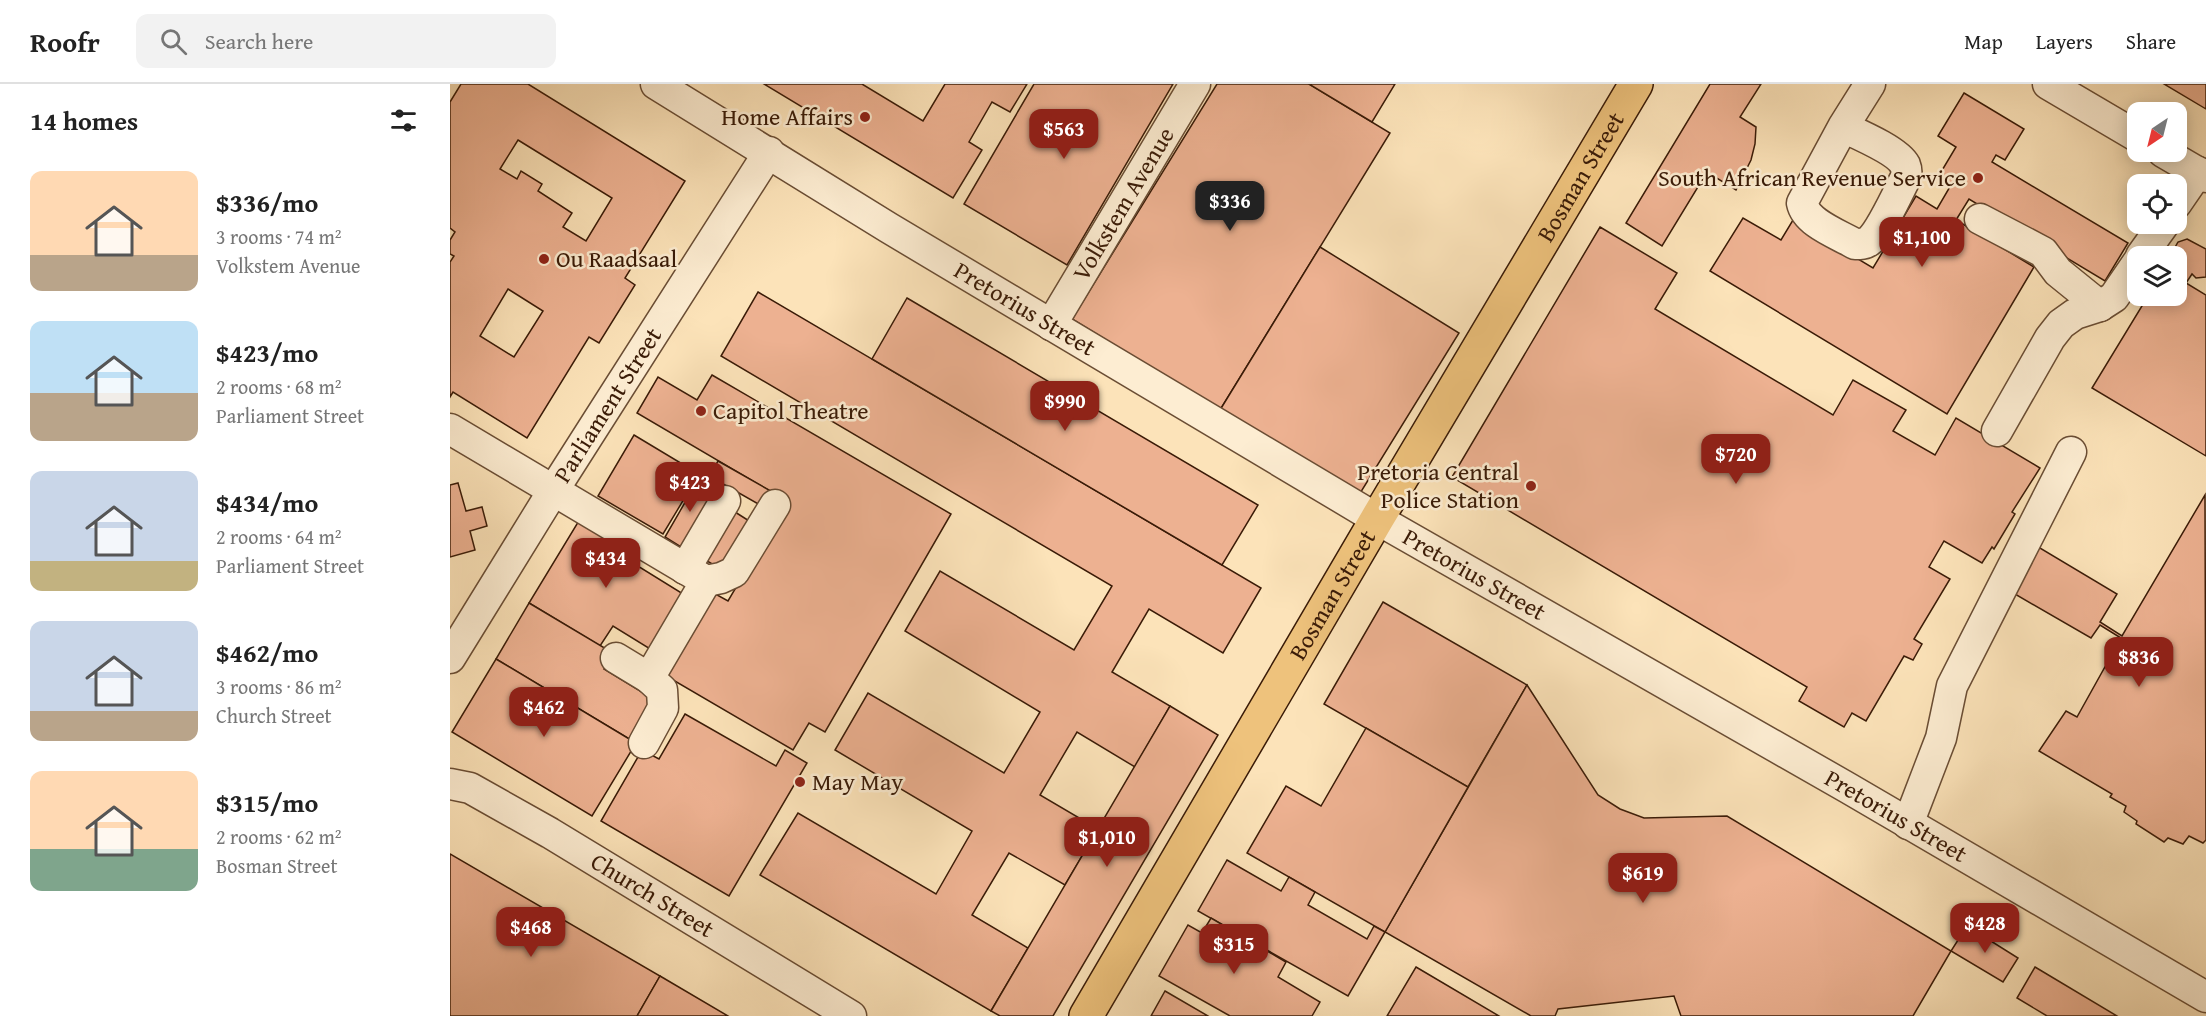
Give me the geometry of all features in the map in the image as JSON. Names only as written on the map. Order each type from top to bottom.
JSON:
[{"type":"main road","name":"Bosman Street","points":[[1086,1016],[1377,519],[1636,84]]},
{"type":"street","name":"Pretorius Street","points":[[656,84],[1051,325],[1377,519],[2206,998]]},
{"type":"street","name":"Volkstem Avenue","points":[[1051,325],[1195,84]]},
{"type":"street","points":[[1844,127],[1870,84]]},
{"type":"street","points":[[2048,84],[2127,131]]},
{"type":"street","name":"Parliament Street","points":[[450,658],[553,490],[769,152]]},
{"type":"street","points":[[2180,162],[2202,175],[2187,192]]},
{"type":"street","points":[[1980,219],[2043,252],[2058,272],[2100,306]]},
{"type":"street","points":[[1997,431],[2050,338],[2061,324],[2075,314],[2100,306],[2114,297],[2127,278]]},
{"type":"street","points":[[450,429],[695,575],[721,578],[734,572],[775,505]]},
{"type":"street","points":[[1908,824],[1941,738],[1952,686],[2071,452]]},
{"type":"street","points":[[649,678],[725,501]]},
{"type":"street","points":[[616,658],[649,678],[662,690],[663,708],[644,743]]},
{"type":"street","name":"Church Street","points":[[450,784],[470,788],[550,832],[851,1016]]},
{"type":"building","name":"Ou Raadsaal","points":[[461,84],[528,84],[685,181],[625,278],[635,285],[599,343],[589,337],[527,438],[453,392],[450,397],[450,262],[454,256],[450,254],[450,240],[455,232],[450,228],[450,102]],"holes":[[[518,140],[612,198],[586,241],[563,227],[572,213],[538,191],[542,184],[521,171],[517,179],[500,169]],[[508,289],[543,311],[514,357],[480,336]]]},
{"type":"building","points":[[764,84],[862,84],[923,121],[945,84],[1027,84],[1010,112],[992,102],[969,142],[982,150],[953,198]]},
{"type":"building","points":[[1034,84],[1173,84],[1067,265],[964,204]]},
{"type":"building","points":[[1217,84],[1309,84],[1390,133],[1220,410],[1072,319]]},
{"type":"building","points":[[1309,84],[1395,84],[1372,122]]},
{"type":"building","points":[[1710,84],[1761,84],[1740,117],[1756,127],[1751,160],[1736,190],[1707,172],[1662,246],[1626,223]]},
{"type":"building","points":[[2164,84],[2206,84],[2206,109]]},
{"type":"building","points":[[1964,93],[2024,129],[2005,160],[1996,155],[1992,162],[2128,243],[2105,281],[1969,199],[1956,220],[2034,267],[1947,414],[1710,271],[1743,218],[1781,240],[1793,220],[1873,268],[1916,196],[1937,209],[1951,185],[1938,177],[1956,147],[1938,136]]},
{"type":"building","points":[[1600,227],[1677,273],[1655,309],[1833,415],[1853,380],[1906,410],[1893,431],[1935,455],[1956,418],[2040,468],[2012,512],[2015,514],[1994,549],[1992,547],[1982,563],[1944,541],[1929,567],[1950,579],[1914,639],[1922,644],[1913,660],[1904,656],[1866,721],[1852,713],[1844,727],[1799,701],[1807,687],[1452,477]]},
{"type":"building","points":[[2187,239],[2206,249],[2206,277],[2196,278],[2192,274],[2187,282],[2187,246],[2176,246],[2178,242]]},
{"type":"building","points":[[1320,247],[1459,333],[1359,495],[1220,410]]},
{"type":"building","points":[[2187,284],[2206,295],[2206,456],[2092,388],[2142,306],[2187,306]]},
{"type":"building","points":[[758,292],[1261,588],[1223,653],[1149,609],[1112,672],[1170,706],[1135,767],[1077,732],[1040,795],[1098,829],[1065,885],[1009,853],[972,915],[1028,948],[991,1011],[760,875],[798,813],[936,894],[972,831],[835,750],[868,693],[1004,773],[1040,712],[905,631],[940,571],[1074,650],[1112,586],[721,356]]},
{"type":"building","points":[[907,298],[1258,505],[1222,565],[872,359]]},
{"type":"building","points":[[712,375],[951,514],[825,732],[809,723],[793,750],[661,673],[710,591],[728,601],[787,501],[637,413],[658,377],[697,400]]},
{"type":"building","points":[[634,435],[699,474],[663,534],[598,496]]},
{"type":"building","points":[[718,461],[769,490],[760,505],[709,476]]},
{"type":"building","points":[[698,480],[715,490],[681,547],[665,537]]},
{"type":"building","points":[[458,483],[466,511],[482,507],[487,526],[470,531],[475,550],[450,557],[450,485]]},
{"type":"building","points":[[2205,495],[2206,840],[2203,843],[2189,836],[2183,844],[2168,838],[2164,842],[2136,824],[2137,821],[2124,812],[2126,806],[2110,797],[2112,794],[2039,751],[2066,711],[2077,717],[2121,638],[2100,625],[2091,638],[2008,590],[2035,545],[2117,594],[2100,622],[2122,636]]},
{"type":"building","points":[[735,512],[754,524],[726,572],[707,561]]},
{"type":"building","points":[[583,514],[636,546],[628,560],[688,597],[655,652],[613,626],[600,646],[529,603]]},
{"type":"building","points":[[1383,602],[1527,685],[1468,787],[1324,704]]},
{"type":"building","points":[[529,603],[613,653],[604,669],[660,703],[636,743],[496,659]]},
{"type":"building","points":[[496,659],[636,743],[592,816],[452,732]]},
{"type":"building","points":[[1527,685],[1598,795],[1620,809],[1644,818],[1727,816],[1951,951],[1913,1016],[1681,1016],[1674,996],[1558,1009],[1555,1016],[1531,1016],[1385,932]]},
{"type":"building","points":[[1170,706],[1218,735],[1053,1016],[1000,1016],[991,1011]]},
{"type":"building","points":[[685,714],[776,766],[785,750],[807,763],[729,896],[601,821],[642,750],[659,759]]},
{"type":"building","points":[[1366,728],[1468,787],[1385,932],[1247,853],[1286,786],[1321,806]]},
{"type":"building","points":[[450,854],[660,976],[637,1016],[450,1016]]},
{"type":"building","points":[[1227,860],[1281,891],[1289,877],[1315,892],[1308,905],[1367,939],[1374,926],[1385,932],[1348,996],[1198,911]]},
{"type":"building","points":[[1211,918],[1286,962],[1278,977],[1320,1002],[1312,1016],[1230,1016],[1159,976],[1188,925],[1202,933]]},
{"type":"building","points":[[1967,926],[2018,958],[2003,982],[1951,951]]},
{"type":"building","points":[[1416,967],[1499,1016],[1387,1016]]},
{"type":"building","points":[[2035,967],[2117,1016],[2047,1016],[2017,998]]},
{"type":"building","points":[[660,976],[728,1016],[637,1016]]},
{"type":"building","points":[[1165,991],[1208,1016],[1151,1016]]},
{"type":"place","name":"Home Affairs","points":[[865,117]]},
{"type":"place","name":"South African Revenue Service","points":[[1978,178]]},
{"type":"place","name":"Ou Raadsaal","points":[[544,259]]},
{"type":"place","name":"Capitol Theatre","points":[[701,411]]},
{"type":"place","name":"Pretoria Central Police Station","points":[[1531,486]]},
{"type":"place","name":"May May","points":[[800,782]]}]
